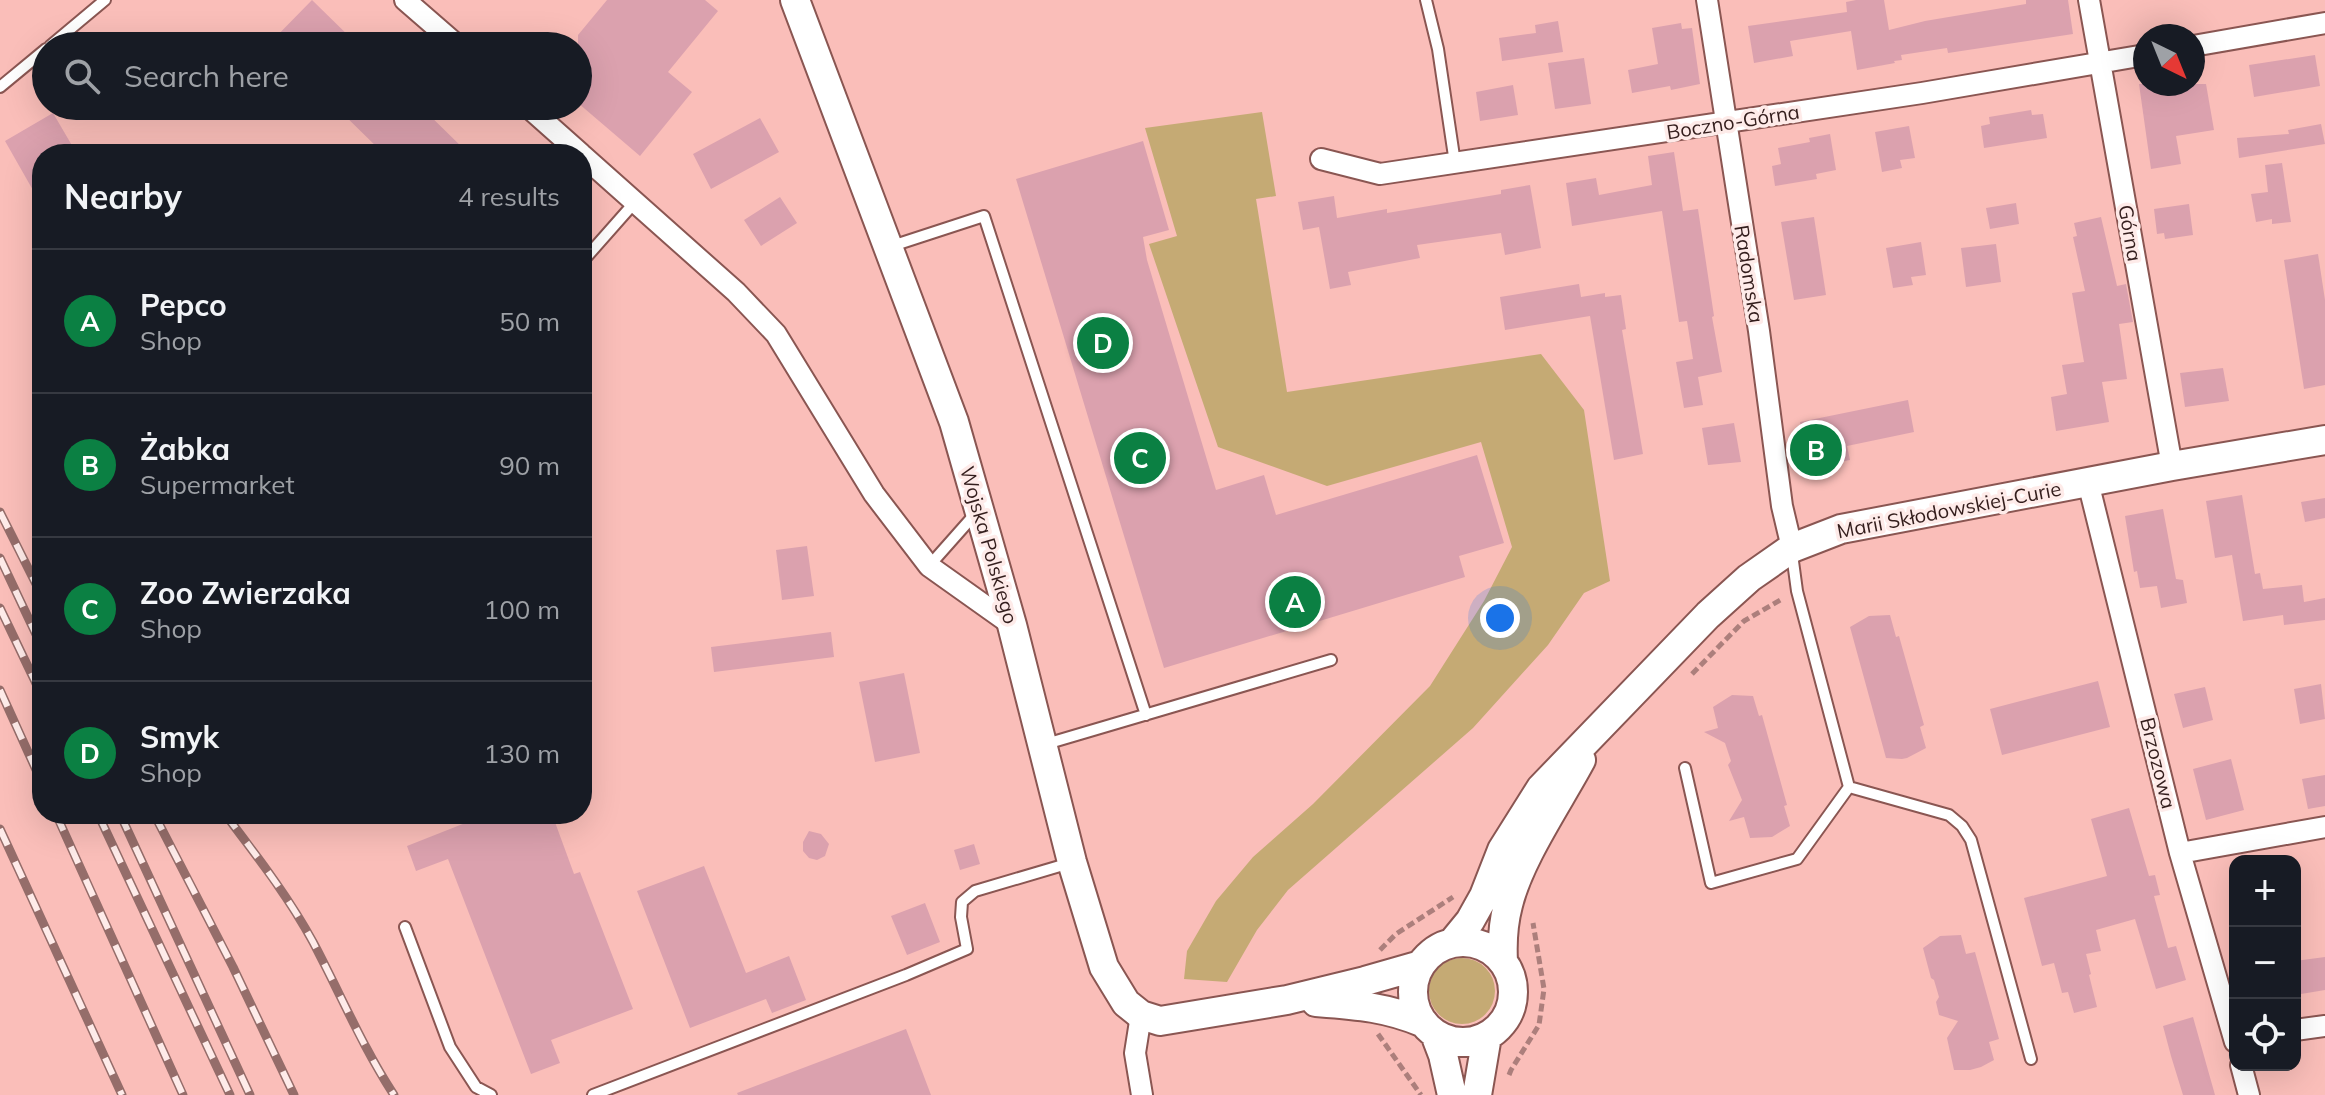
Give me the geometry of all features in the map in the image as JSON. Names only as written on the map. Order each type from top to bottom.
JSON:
[{"type":"street","points":[[405,0],[442,32]]},
{"type":"street","name":"Wojska Polskiego","points":[[795,0],[954,422],[1012,625],[1072,862],[1104,967],[1126,1003],[1141,1015]]},
{"type":"street","name":"Radomska","points":[[1707,0],[1759,331],[1782,506],[1792,548]]},
{"type":"street","name":"Górna","points":[[2089,0],[2172,466]]},
{"type":"street","points":[[2205,44],[2325,23]]},
{"type":"street","name":"Boczno-Górna","points":[[1321,159],[1380,174],[1725,123],[2133,57]]},
{"type":"street","points":[[543,120],[570,144]]},
{"type":"street","points":[[592,164],[736,292],[776,334],[874,494],[929,566],[1012,625]]},
{"type":"street","name":"Marii Skłodowskiej-Curie","points":[[1452,943],[1470,921],[1484,896],[1502,850],[1541,788],[1708,615],[1749,578],[1792,548],[1841,529],[2325,440]]},
{"type":"street","name":"Brzozowa","points":[[2088,482],[2180,853],[2229,1020]]},
{"type":"street","name":"Marii Skłodowskiej-Curie","points":[[1503,961],[1502,935],[1508,902],[1530,851],[1598,730]]},
{"type":"street","points":[[2180,853],[2325,827]]},
{"type":"street","points":[[1287,1000],[1399,1012],[1429,1028],[1447,1040],[1475,1041],[1499,1027],[1508,1016],[1513,1002],[1510,973],[1493,951],[1466,941],[1452,943],[1429,955],[1414,979],[1416,1010],[1429,1028],[1443,1055],[1452,1095]]},
{"type":"street","points":[[1142,1095],[1135,1053],[1141,1015],[1160,1021],[1287,1000],[1421,965]]},
{"type":"street","points":[[2301,1029],[2325,1026]]},
{"type":"street","points":[[1477,1095],[1487,1036]]},
{"type":"street","points":[[2243,1071],[2249,1095]]},
{"type":"lane","points":[[67,32],[105,0]]},
{"type":"lane","points":[[1426,0],[1438,49],[1455,164]]},
{"type":"lane","points":[[0,87],[32,61]]},
{"type":"lane","points":[[592,251],[635,202]]},
{"type":"lane","points":[[888,247],[984,216],[1146,715]]},
{"type":"lane","points":[[929,566],[980,508]]},
{"type":"lane","points":[[1792,548],[1797,591],[1849,787]]},
{"type":"lane","points":[[1043,745],[1331,660]]},
{"type":"lane","points":[[1685,768],[1711,883],[1797,859],[1849,787]]},
{"type":"lane","points":[[1849,787],[1949,815],[1962,826],[1971,840],[2031,1059]]},
{"type":"lane","points":[[593,1095],[967,949],[961,917],[962,902],[975,891],[1072,862]]},
{"type":"lane","points":[[405,927],[450,1047],[476,1087],[491,1095]]},
{"type":"path","points":[[1689,677],[1744,621],[1797,591]]},
{"type":"path","points":[[1364,1006],[1366,1018],[1421,1095]]},
{"type":"shaded area","points":[[1262,112],[1276,196],[1256,199],[1287,392],[1541,354],[1584,410],[1610,581],[1584,593],[1548,645],[1473,728],[1288,890],[1257,930],[1227,982],[1184,979],[1187,951],[1216,901],[1253,857],[1313,804],[1430,686],[1484,601],[1512,547],[1481,442],[1327,486],[1218,447],[1149,244],[1177,236],[1145,128]]},
{"type":"shaded area","points":[[1468,958],[1486,967],[1493,978],[1493,1004],[1486,1015],[1475,1022],[1456,1024],[1443,1019],[1434,1010],[1429,985],[1434,972],[1443,963]]},
{"type":"building","points":[[312,0],[345,32],[281,32]]},
{"type":"building","points":[[607,0],[705,0],[718,11],[668,72],[692,92],[640,156],[592,115],[592,32],[580,32]]},
{"type":"building","points":[[1884,0],[1889,30],[2026,4],[2026,0],[2068,0],[2073,34],[1948,53],[1947,48],[1901,55],[1902,60],[1895,63],[1857,70],[1851,31],[1790,41],[1793,56],[1754,63],[1748,26],[1847,12],[1846,2]]},
{"type":"building","points":[[1558,21],[1563,52],[1502,61],[1499,38],[1536,33],[1535,25]]},
{"type":"building","points":[[1681,23],[1682,29],[1692,28],[1700,84],[1632,93],[1628,70],[1658,64],[1652,28]]},
{"type":"building","points":[[2315,55],[2320,86],[2254,97],[2249,65]]},
{"type":"building","points":[[1584,58],[1591,104],[1555,109],[1548,63]]},
{"type":"building","points":[[2206,84],[2214,130],[2176,136],[2181,164],[2151,169],[2141,96],[2205,96]]},
{"type":"building","points":[[1513,85],[1518,115],[1480,121],[1476,92]]},
{"type":"building","points":[[2031,110],[2032,115],[2043,114],[2047,138],[1984,148],[1981,126],[1990,124],[1989,117]]},
{"type":"building","points":[[760,118],[779,152],[711,189],[693,154]]},
{"type":"building","points":[[41,120],[57,120],[71,144],[32,144],[32,188],[5,141]]},
{"type":"building","points":[[349,120],[434,120],[459,144],[374,144]]},
{"type":"building","points":[[2321,124],[2325,144],[2239,158],[2237,138],[2289,134],[2288,130]]},
{"type":"building","points":[[1909,126],[1915,158],[1900,160],[1902,168],[1882,172],[1875,132]]},
{"type":"building","points":[[1830,134],[1836,170],[1816,174],[1817,179],[1775,186],[1772,166],[1781,164],[1778,148],[1810,142],[1809,138]]},
{"type":"building","points":[[1143,141],[1169,230],[1143,237],[1147,260],[1216,490],[1264,475],[1276,515],[1477,455],[1504,543],[1459,556],[1465,577],[1164,668],[1016,179]]},
{"type":"building","points":[[1674,152],[1683,211],[1698,209],[1722,372],[1698,377],[1703,405],[1684,408],[1676,362],[1693,359],[1687,321],[1679,322],[1662,211],[1572,226],[1566,183],[1596,178],[1599,195],[1652,185],[1648,156]]},
{"type":"building","points":[[2282,163],[2291,222],[2272,224],[2272,219],[2256,222],[2251,194],[2268,192],[2265,165]]},
{"type":"building","points":[[1530,185],[1541,248],[1505,255],[1501,233],[1417,245],[1420,258],[1348,272],[1351,285],[1330,289],[1319,227],[1303,230],[1298,202],[1334,196],[1337,218],[1501,194],[1501,190]]},
{"type":"building","points":[[780,197],[797,223],[761,246],[744,220]]},
{"type":"building","points":[[2016,203],[2019,224],[1990,229],[1986,208]]},
{"type":"building","points":[[2189,204],[2193,235],[2165,239],[2164,233],[2157,234],[2154,209]]},
{"type":"building","points":[[1814,217],[1826,295],[1794,300],[1781,222]]},
{"type":"building","points":[[2101,217],[2117,286],[2126,284],[2133,322],[2119,324],[2127,379],[2102,382],[2109,422],[2056,431],[2051,397],[2067,394],[2062,365],[2084,362],[2072,293],[2085,291],[2073,237],[2077,236],[2074,223]]},
{"type":"building","points":[[1921,242],[1926,275],[1911,277],[1913,285],[1893,288],[1886,248]]},
{"type":"building","points":[[1996,244],[2001,282],[1966,287],[1961,248]]},
{"type":"building","points":[[2318,254],[2325,300],[2325,385],[2304,389],[2284,260]]},
{"type":"building","points":[[1579,284],[1581,297],[1605,293],[1605,297],[1621,295],[1626,329],[1622,330],[1643,454],[1614,460],[1590,316],[1505,330],[1500,297]]},
{"type":"building","points":[[2223,368],[2229,401],[2185,407],[2180,373]]},
{"type":"building","points":[[1908,400],[1914,432],[1847,446],[1850,460],[1818,466],[1807,458],[1800,422]]},
{"type":"building","points":[[1734,423],[1741,462],[1708,465],[1702,428]]},
{"type":"building","points":[[2242,495],[2255,574],[2260,573],[2263,589],[2302,585],[2304,602],[2325,598],[2325,620],[2284,625],[2283,615],[2243,621],[2232,555],[2215,558],[2206,501]]},
{"type":"building","points":[[2325,498],[2325,518],[2305,522],[2301,502]]},
{"type":"building","points":[[2163,509],[2176,579],[2183,580],[2187,603],[2161,608],[2157,586],[2140,588],[2137,571],[2134,572],[2125,516]]},
{"type":"building","points":[[807,546],[814,596],[782,600],[776,550]]},
{"type":"building","points":[[1890,615],[1924,725],[1920,727],[1926,748],[1902,759],[1886,758],[1850,627],[1869,616]]},
{"type":"building","points":[[831,632],[834,657],[714,672],[711,647]]},
{"type":"building","points":[[904,673],[920,753],[875,762],[859,682]]},
{"type":"building","points":[[2098,681],[2110,727],[2002,755],[1990,709]]},
{"type":"building","points":[[2321,684],[2325,719],[2300,724],[2294,689]]},
{"type":"building","points":[[2205,687],[2213,720],[2183,728],[2174,694]]},
{"type":"building","points":[[1732,695],[1753,696],[1759,716],[1762,715],[1790,826],[1772,837],[1750,838],[1744,817],[1729,821],[1742,800],[1728,765],[1731,761],[1725,743],[1704,732],[1718,728],[1713,707]]},
{"type":"building","points":[[2231,759],[2244,810],[2206,820],[2193,769]]},
{"type":"building","points":[[2325,775],[2325,806],[2308,809],[2302,779]]},
{"type":"building","points":[[2129,808],[2149,876],[2155,875],[2160,895],[2154,896],[2168,948],[2176,946],[2186,980],[2156,989],[2135,919],[2096,930],[2101,951],[2086,954],[2097,1007],[2074,1013],[2068,992],[2062,993],[2054,963],[2042,966],[2024,898],[2107,876],[2091,819]]},
{"type":"building","points":[[463,824],[556,824],[574,874],[580,872],[633,1009],[551,1040],[560,1063],[531,1074],[448,859],[416,871],[407,846]]},
{"type":"building","points":[[809,831],[821,834],[829,844],[825,856],[817,860],[809,858],[803,851],[803,842]]},
{"type":"building","points":[[974,844],[980,864],[960,870],[954,850]]},
{"type":"building","points":[[704,866],[746,973],[789,956],[806,1000],[772,1013],[766,999],[690,1028],[637,891]]},
{"type":"building","points":[[925,903],[940,942],[907,955],[891,916]]},
{"type":"building","points":[[1961,935],[1966,954],[1975,952],[1999,1039],[1989,1042],[1994,1060],[1970,1070],[1954,1070],[1947,1038],[1958,1021],[1939,1015],[1936,1002],[1939,997],[1923,948],[1940,936]]},
{"type":"building","points":[[2325,957],[2325,990],[2301,994],[2301,960]]},
{"type":"building","points":[[2193,1017],[2215,1095],[2183,1095],[2171,1056],[2163,1026]]},
{"type":"building","points":[[906,1029],[931,1095],[737,1093]]},
{"type":"railway","points":[[0,512],[32,576]]},
{"type":"railway","points":[[0,558],[32,626]]},
{"type":"railway","points":[[0,608],[32,675]]},
{"type":"railway","points":[[0,690],[32,761]]},
{"type":"railway","points":[[61,824],[183,1095]]},
{"type":"railway","points":[[103,824],[230,1095]]},
{"type":"railway","points":[[125,824],[250,1095]]},
{"type":"railway","points":[[159,824],[233,967],[294,1095]]},
{"type":"railway","points":[[232,824],[303,925],[361,1039],[394,1095]]},
{"type":"railway","points":[[0,829],[122,1095]]},
{"type":"place","name":"Smyk","points":[[1103,343]]},
{"type":"place","name":"Żabka","points":[[1816,450]]},
{"type":"place","name":"Zoo Zwierzaka","points":[[1140,458]]},
{"type":"place","name":"Pepco","points":[[1295,602]]}]
